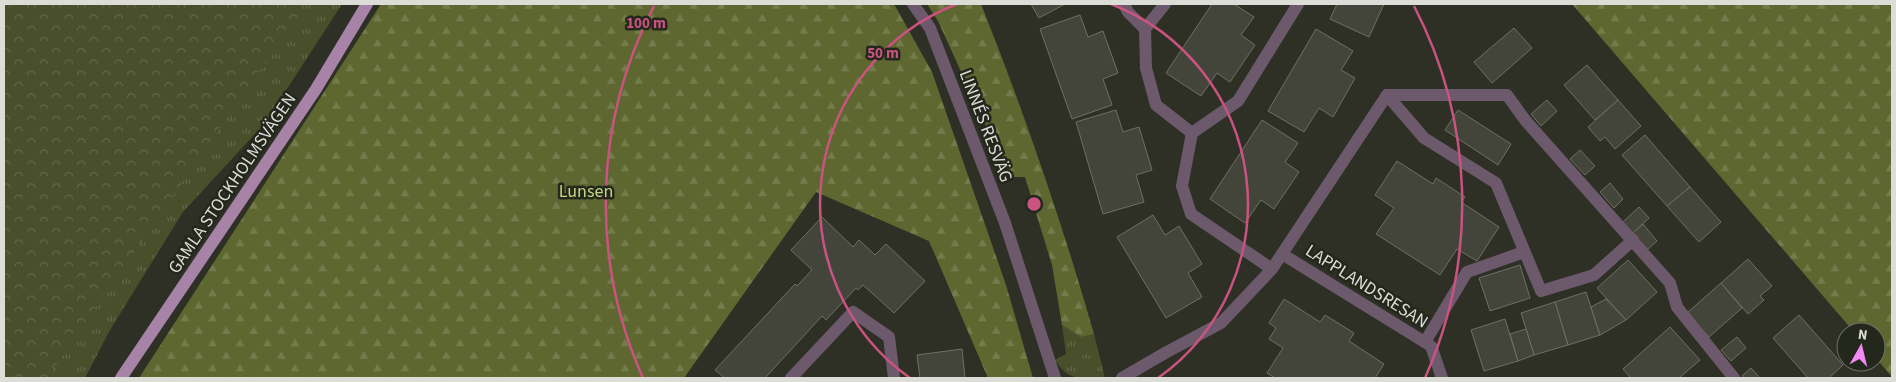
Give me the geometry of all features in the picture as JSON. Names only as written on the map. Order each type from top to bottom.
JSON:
[{"type":"main road","name":"GAMLA STOCKHOLMSVÄGEN","points":[[121,378],[316,89],[367,4]]},
{"type":"street","name":"LINNÉS RESVÄG","points":[[913,4],[930,28],[1005,223],[1055,378]]},
{"type":"street","points":[[1124,4],[1128,12],[1145,29]]},
{"type":"street","points":[[1165,4],[1145,29],[1146,68],[1156,105],[1192,133]]},
{"type":"street","points":[[1272,269],[1191,214],[1182,186],[1192,133],[1238,101],[1298,4]]},
{"type":"street","points":[[1387,95],[1424,138],[1496,183],[1541,291],[1594,275],[1633,240]]},
{"type":"street","points":[[1387,95],[1508,96],[1525,120],[1670,283],[1677,308],[1726,375]]},
{"type":"street","name":"LAPPLANDSRESAN","points":[[1122,378],[1165,352],[1222,323],[1272,269],[1387,95]]},
{"type":"street","points":[[1425,342],[1467,272],[1524,252]]},
{"type":"street","name":"LAPPLANDSRESAN","points":[[1282,254],[1431,346],[1442,378]]},
{"type":"street","points":[[791,378],[853,312],[889,337],[894,378]]},
{"type":"green space","points":[[4,4],[342,4],[265,123],[183,212],[110,330],[85,378],[4,378]]},
{"type":"green space","points":[[4,4],[306,4],[47,378],[4,378]]},
{"type":"green space","name":"Lunsen","points":[[381,4],[894,4],[932,72],[1006,285],[1033,378],[988,378],[929,241],[816,192],[684,378],[139,378]]},
{"type":"green space","points":[[927,4],[981,4],[1042,168],[1094,334],[1081,337],[1062,325],[1052,265],[1025,177],[1009,177],[938,21]]},
{"type":"green space","points":[[1572,4],[1892,4],[1892,377],[1886,370],[1886,322],[1845,322]]},
{"type":"green space","points":[[1062,325],[1081,337],[1094,334],[1105,378],[1076,377],[1065,372],[1060,367],[1055,360],[1066,354]]},
{"type":"building","points":[[1031,4],[1065,4],[1039,18]]},
{"type":"building","points":[[1212,4],[1234,4],[1254,17],[1241,35],[1255,45],[1230,82],[1217,73],[1201,96],[1166,73]]},
{"type":"building","points":[[1337,4],[1384,4],[1369,37],[1330,19]]},
{"type":"building","points":[[1080,15],[1088,37],[1103,31],[1118,73],[1103,79],[1112,105],[1072,119],[1040,29]]},
{"type":"building","points":[[1514,28],[1532,48],[1492,83],[1474,62]]},
{"type":"building","points":[[1316,29],[1353,51],[1341,70],[1355,78],[1333,117],[1319,108],[1304,132],[1268,111]]},
{"type":"building","points":[[1587,65],[1618,100],[1595,120],[1564,85]]},
{"type":"building","points":[[1547,100],[1557,111],[1541,126],[1531,114]]},
{"type":"building","points":[[1618,100],[1641,126],[1615,149],[1605,137],[1600,141],[1588,127]]},
{"type":"building","points":[[1116,110],[1123,132],[1139,127],[1152,170],[1136,175],[1144,202],[1103,214],[1076,122]]},
{"type":"building","points":[[1458,110],[1511,144],[1498,165],[1445,130]]},
{"type":"building","points":[[1262,120],[1298,143],[1285,162],[1299,172],[1274,209],[1261,200],[1245,223],[1210,199]]},
{"type":"building","points":[[1645,135],[1690,187],[1667,206],[1622,155]]},
{"type":"building","points":[[1580,150],[1595,166],[1585,175],[1570,159]]},
{"type":"building","points":[[1397,161],[1433,184],[1436,178],[1465,197],[1461,202],[1499,227],[1477,261],[1457,249],[1440,275],[1376,234],[1394,208],[1375,195]]},
{"type":"building","points":[[1610,183],[1623,199],[1614,208],[1600,192]]},
{"type":"building","points":[[1690,187],[1721,222],[1699,242],[1667,206]]},
{"type":"building","points":[[1639,207],[1649,218],[1633,233],[1623,222]]},
{"type":"building","points":[[1153,215],[1165,235],[1179,226],[1202,264],[1188,273],[1202,297],[1166,318],[1117,237]]},
{"type":"building","points":[[822,217],[853,247],[859,240],[875,255],[886,244],[925,281],[894,313],[863,285],[858,290],[856,288],[826,320],[822,316],[765,378],[725,378],[715,370],[795,284],[797,286],[812,270],[791,250]]},
{"type":"building","points":[[1643,224],[1657,241],[1647,250],[1633,233]]},
{"type":"building","points":[[1748,259],[1772,286],[1760,296],[1764,300],[1748,314],[1721,283]]},
{"type":"building","points":[[1628,260],[1657,292],[1626,320],[1597,288]]},
{"type":"building","points":[[1520,265],[1530,298],[1490,311],[1479,278]]},
{"type":"building","points":[[1721,283],[1742,308],[1709,337],[1687,313]]},
{"type":"building","points":[[1586,292],[1600,335],[1568,345],[1555,302]]},
{"type":"building","points":[[1284,299],[1320,322],[1325,315],[1354,333],[1349,341],[1384,364],[1375,378],[1275,378],[1267,373],[1283,348],[1269,339],[1276,328],[1269,323]]},
{"type":"building","points":[[1606,299],[1626,320],[1600,335],[1591,307]]},
{"type":"building","points":[[1555,302],[1568,345],[1534,355],[1521,313]]},
{"type":"building","points":[[1799,315],[1836,357],[1836,372],[1829,378],[1808,378],[1773,338]]},
{"type":"building","points":[[1505,319],[1518,361],[1484,371],[1471,330]]},
{"type":"building","points":[[1670,327],[1700,360],[1679,378],[1631,378],[1623,369]]},
{"type":"building","points":[[1526,329],[1534,355],[1518,361],[1510,334]]},
{"type":"building","points":[[1737,337],[1746,348],[1731,361],[1721,350]]},
{"type":"building","points":[[962,349],[965,378],[920,378],[917,355]]},
{"type":"building","points":[[1751,368],[1760,378],[1744,378],[1742,376]]}]
